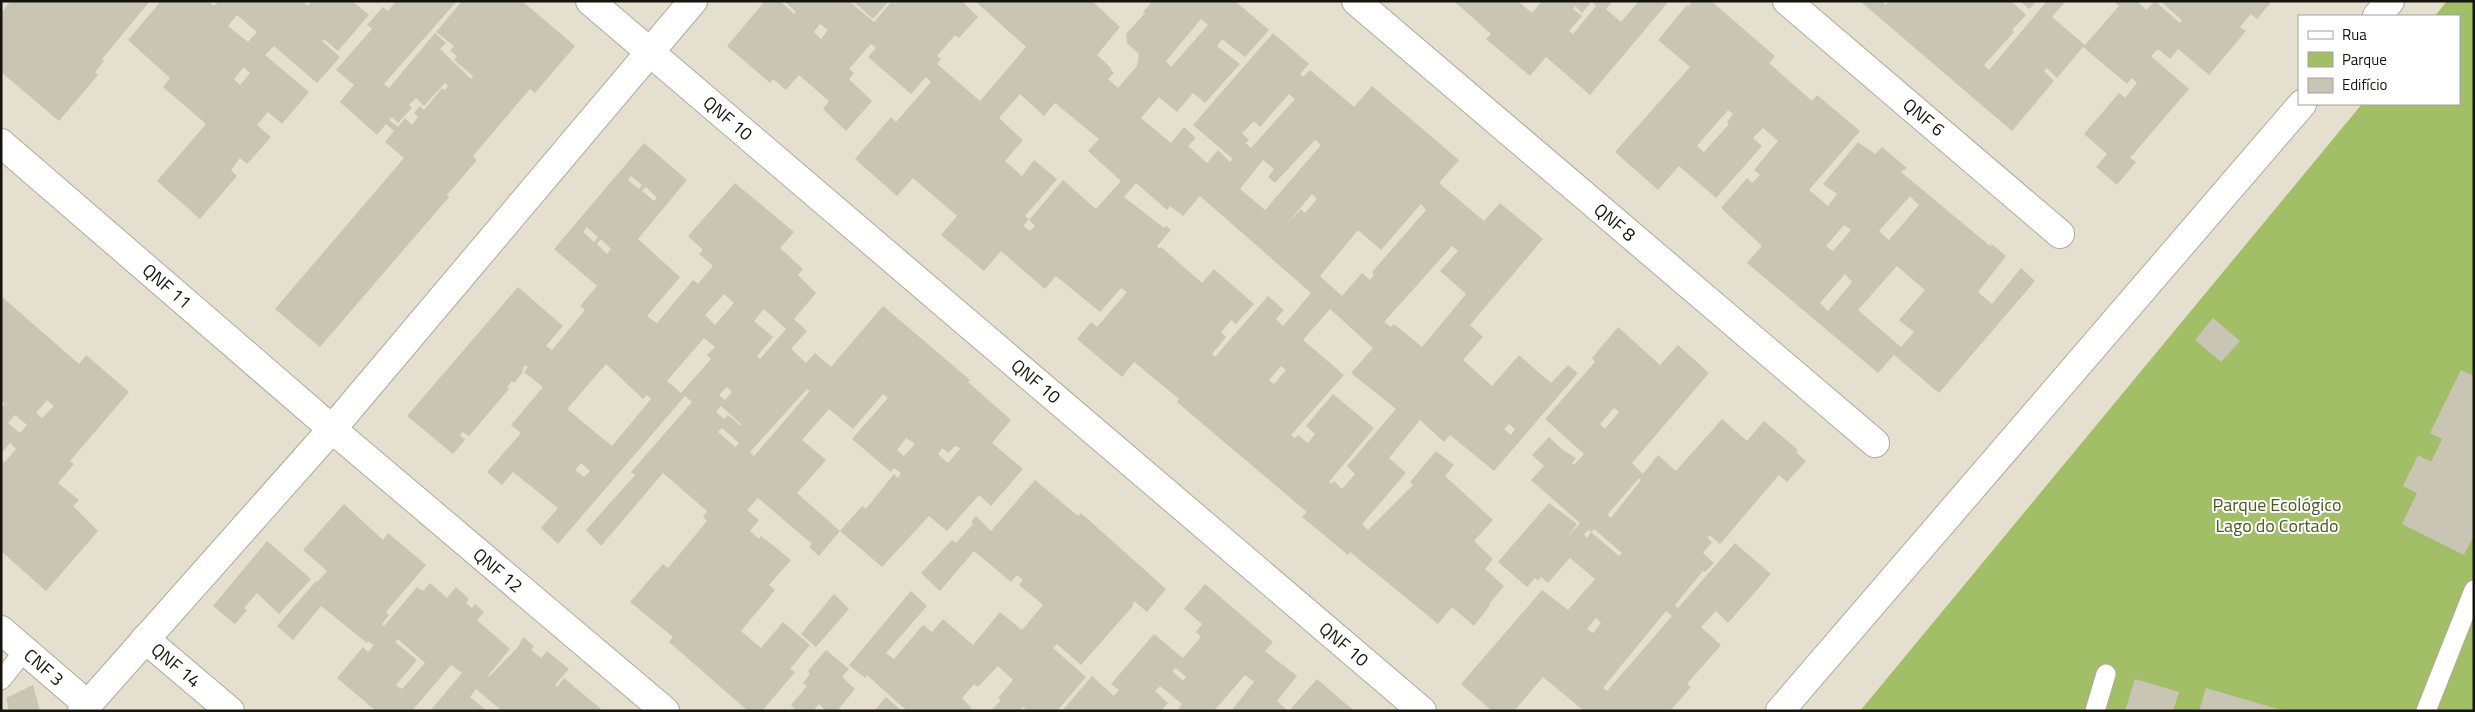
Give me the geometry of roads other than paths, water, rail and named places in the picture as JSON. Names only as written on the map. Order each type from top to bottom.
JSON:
[{"type":"street","name":"QNF 10","points":[[590,1],[1422,711]]},
{"type":"street","points":[[84,707],[332,429],[693,1]]},
{"type":"street","name":"QNF 8","points":[[1356,1],[1875,443]]},
{"type":"street","name":"QNF 6","points":[[1787,1],[2060,234]]},
{"type":"street","points":[[2378,15],[2390,1]]},
{"type":"street","points":[[1780,711],[2301,105]]},
{"type":"street","name":"QNF 11","points":[[1,143],[332,429]]},
{"type":"street","name":"QNF 12","points":[[332,429],[665,711]]},
{"type":"street","name":"CNF 3","points":[[1,630],[25,650],[84,707]]},
{"type":"street","name":"QNF 14","points":[[145,639],[230,711]]},
{"type":"lane","points":[[2426,711],[2474,590]]},
{"type":"lane","points":[[1,680],[25,650]]},
{"type":"lane","points":[[2095,711],[2106,674]]},
{"type":"park label","name":"Parque Ecológico Lago do Cortado","points":[[2277,514]]}]
